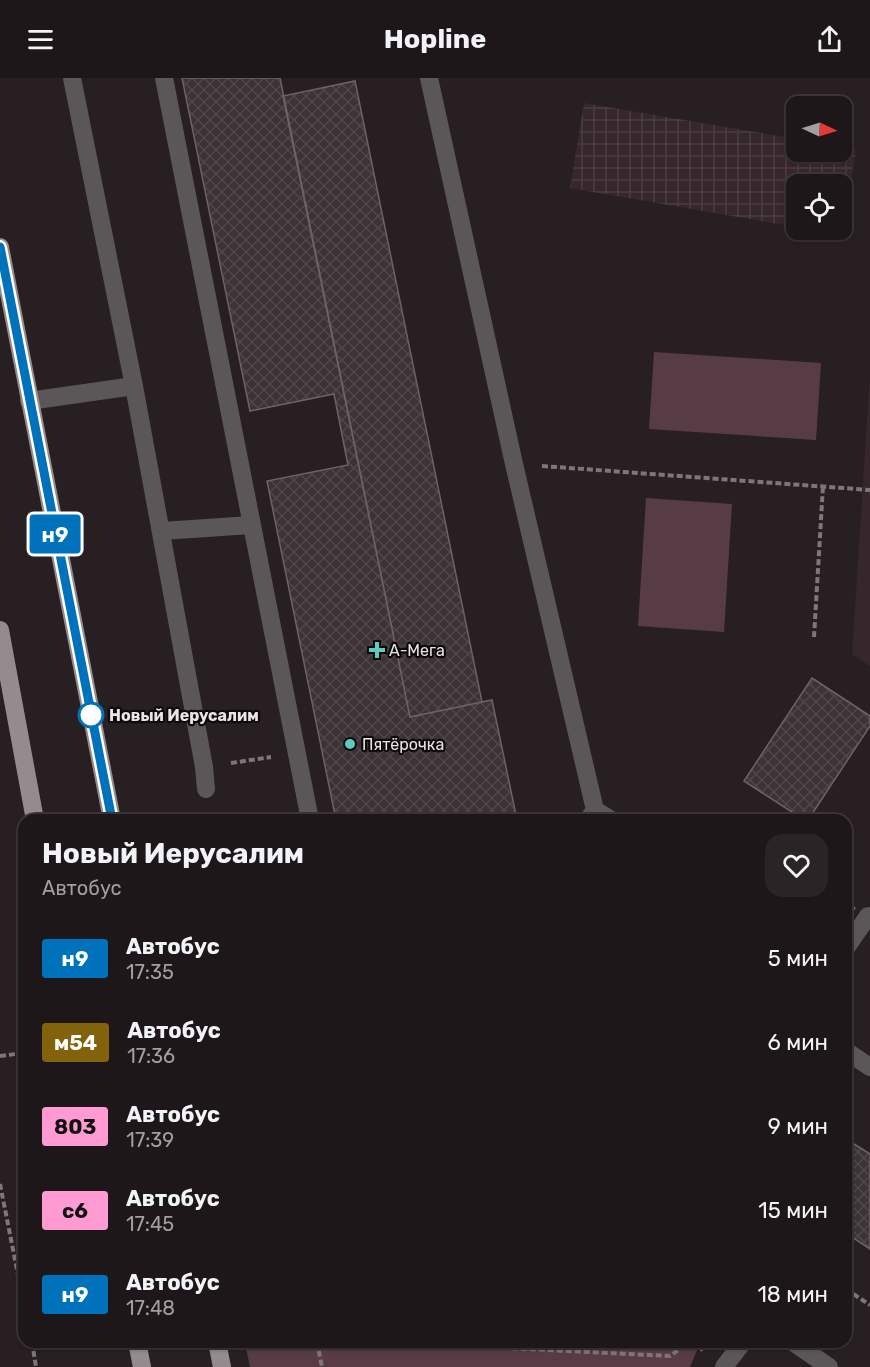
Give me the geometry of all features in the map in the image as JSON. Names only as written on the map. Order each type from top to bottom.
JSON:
[{"type":"main road","points":[[0,248],[111,814]]},
{"type":"main road","points":[[0,630],[33,814]]},
{"type":"main road","points":[[139,1348],[142,1367]]},
{"type":"main road","points":[[219,1348],[222,1367]]},
{"type":"street","points":[[72,78],[162,531],[206,789]]},
{"type":"street","points":[[164,78],[309,814]]},
{"type":"street","points":[[429,78],[592,814]]},
{"type":"street","points":[[29,401],[134,386]]},
{"type":"street","points":[[162,531],[251,525]]},
{"type":"street","points":[[852,939],[868,916]]},
{"type":"street","points":[[852,1055],[870,1067]]},
{"type":"street","points":[[724,1367],[738,1348]]},
{"type":"street","points":[[802,1348],[829,1367]]},
{"type":"path","points":[[514,464],[870,490]]},
{"type":"path","points":[[814,637],[823,486]]},
{"type":"path","points":[[204,767],[296,753]]},
{"type":"path","points":[[0,1056],[18,1054]]},
{"type":"path","points":[[0,1184],[18,1275]]},
{"type":"path","points":[[852,1293],[870,1305]]},
{"type":"path","points":[[33,1348],[36,1367]]},
{"type":"path","points":[[318,1348],[322,1367]]},
{"type":"path","points":[[508,1348],[670,1356],[681,1348]]},
{"type":"shaded area","points":[[584,103],[786,137],[786,162],[852,162],[852,149],[856,150],[852,174],[786,174],[786,225],[570,188]]},
{"type":"shaded area","points":[[654,352],[821,363],[816,440],[649,429]]},
{"type":"shaded area","points":[[870,373],[870,666],[852,654]]},
{"type":"shaded area","points":[[646,498],[732,504],[724,632],[638,626]]},
{"type":"shaded area","points":[[246,1348],[698,1348],[690,1367],[250,1367]]},
{"type":"building","points":[[182,78],[280,78],[410,717],[492,700],[516,814],[335,814],[267,481],[348,465],[334,394],[250,411]]},
{"type":"building","points":[[355,81],[482,702],[410,717],[283,96]]},
{"type":"building","points":[[812,678],[870,716],[870,726],[812,814],[795,814],[744,781]]},
{"type":"building","points":[[852,1143],[870,1154],[870,1249],[852,1237]]},
{"type":"bus line","name":"н9","points":[[0,247],[111,814]]},
{"type":"place","name":"А-Мега","points":[[377,650]]},
{"type":"place","name":"Новый Иерусалим","points":[[91,715]]},
{"type":"place","name":"Пятёрочка","points":[[350,744]]}]
